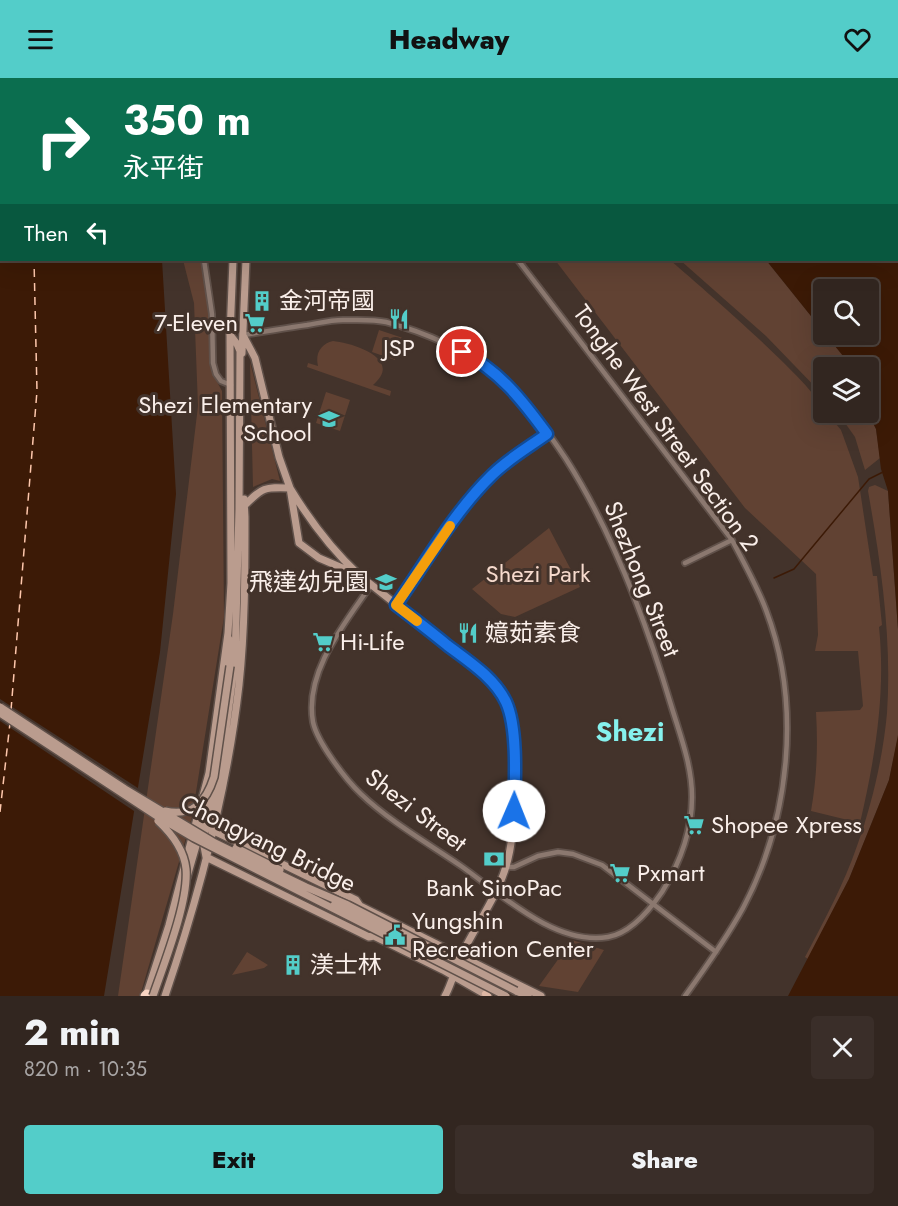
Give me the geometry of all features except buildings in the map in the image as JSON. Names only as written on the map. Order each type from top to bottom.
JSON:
[{"type":"main road","points":[[148,996],[209,773],[228,633],[231,583],[230,335],[233,261]]},
{"type":"main road","points":[[185,860],[195,854],[206,842],[212,830],[224,780],[239,687],[245,593],[242,335],[246,261]]},
{"type":"main road","points":[[230,335],[242,335]]},
{"type":"main road","points":[[165,996],[206,857],[206,842],[221,767],[235,660],[240,351],[230,335]]},
{"type":"main road","points":[[242,335],[255,358],[279,457],[290,488],[299,543],[310,553],[359,575]]},
{"type":"main road","points":[[244,506],[264,489],[290,488]]},
{"type":"main road","points":[[290,488],[315,528],[339,557],[489,678],[506,702],[511,720],[515,766],[514,821],[506,867],[495,893],[461,956],[444,996]]},
{"type":"main road","points":[[158,810],[171,813],[192,810],[209,794],[214,777],[230,666],[231,648],[228,633]]},
{"type":"main road","name":"Chongyang Bridge","points":[[0,707],[196,836],[348,904],[519,994],[528,996]]},
{"type":"main road","name":"Chongyang Bridge","points":[[0,713],[123,794],[196,836],[452,975],[506,996]]},
{"type":"main road","points":[[169,926],[195,854],[212,790],[216,733]]},
{"type":"main road","points":[[123,794],[160,822],[169,832],[182,853],[186,868],[183,894],[170,945],[148,996]]},
{"type":"main road","points":[[212,830],[356,900],[356,905]]},
{"type":"main road","points":[[196,836],[214,837],[541,996]]},
{"type":"main road","points":[[196,836],[205,848],[338,915],[487,995]]},
{"type":"main road","points":[[206,842],[429,951],[448,963],[452,975]]},
{"type":"main road","points":[[206,857],[369,937],[374,936]]},
{"type":"main road","points":[[416,957],[426,939]]},
{"type":"main road","points":[[429,951],[444,955]]},
{"type":"main road","points":[[475,988],[485,968]]},
{"type":"main road","points":[[439,996],[452,975]]},
{"type":"street","points":[[204,261],[212,314],[213,363],[221,381],[231,385]]},
{"type":"street","name":"Tonghe West Street Section 2","points":[[519,261],[732,540],[766,611],[778,656],[786,711],[786,751],[780,805],[764,861],[744,907],[686,996]]},
{"type":"street","name":"Shezhong Street","points":[[242,335],[339,320],[383,321],[438,341],[479,360],[503,380],[547,434],[571,468],[616,549],[663,678],[689,765],[692,798],[688,837],[676,870],[654,904],[621,934],[604,938],[584,937],[558,929],[531,916],[495,893]]},
{"type":"street","points":[[396,605],[467,501],[494,472],[547,434]]},
{"type":"street","points":[[684,563],[732,540]]},
{"type":"street","name":"Shezi Street","points":[[371,585],[340,629],[317,677],[313,705],[314,724],[334,762],[369,802],[495,893]]},
{"type":"street","points":[[506,867],[514,867],[558,852],[573,854],[602,865],[716,952]]},
{"type":"green space","points":[[183,261],[203,261],[211,297],[214,376],[222,391],[224,617],[192,817],[140,996],[118,996],[173,614],[198,406],[194,303]]},
{"type":"green space","points":[[556,261],[671,261],[729,311],[803,382],[813,394],[813,423],[835,423],[841,430],[858,477],[873,576],[877,576],[882,625],[879,627],[881,677],[878,726],[860,823],[811,811],[815,786],[816,712],[860,710],[863,706],[858,651],[815,651],[818,635],[816,574],[745,508]]},
{"type":"green space","points":[[681,261],[767,261],[813,319],[813,345],[834,345],[844,357],[813,357],[813,385],[766,336]]},
{"type":"green space","points":[[379,330],[403,338],[395,360],[372,352]]},
{"type":"green space","points":[[333,341],[363,349],[379,360],[383,367],[381,376],[373,385],[391,391],[390,396],[307,367],[308,363],[318,366],[317,357],[320,350],[325,344]]},
{"type":"green space","points":[[250,362],[280,481],[272,479],[253,487]]},
{"type":"green space","points":[[326,392],[350,400],[340,431],[316,423]]},
{"type":"green space","points":[[845,423],[873,423],[880,458],[865,470],[855,437]]},
{"type":"green space","points":[[875,485],[888,491],[898,629],[898,737],[889,780],[849,879],[808,959],[805,957],[852,860],[872,797],[883,746],[887,713],[888,657],[881,574],[868,491],[869,487]]},
{"type":"green space","name":"Shezi Park","points":[[549,528],[580,587],[515,617],[501,614],[472,589]]},
{"type":"green space","points":[[572,940],[604,950],[578,992],[539,986]]},
{"type":"green space","points":[[247,952],[268,965],[264,968],[232,975]]},
{"type":"shaded area","points":[[0,261],[162,261],[176,494],[160,652],[104,996],[0,996]]},
{"type":"shaded area","points":[[767,261],[898,261],[898,629],[888,491],[881,469],[876,429],[873,423],[879,423],[879,357],[844,357],[834,345],[879,345],[879,279],[813,279],[813,319]]},
{"type":"shaded area","points":[[898,735],[898,996],[788,996],[849,879],[889,780]]},
{"type":"pier","points":[[0,699],[141,790],[137,813],[0,721]]},
{"type":"waterway","points":[[774,578],[794,569],[869,479],[883,472]]},
{"type":"ferry route","points":[[11,710],[37,391],[34,261]]},
{"type":"ferry route","points":[[0,812],[10,723]]},
{"type":"slow traffic","points":[[417,621],[396,605],[450,526]]},
{"type":"place","name":"金河帝國","points":[[262,301]]},
{"type":"place","name":"JSP","points":[[399,319]]},
{"type":"place","name":"7-Eleven","points":[[255,323]]},
{"type":"place","name":"Shezi Elementary School","points":[[329,419]]},
{"type":"place","name":"飛達幼兒園","points":[[386,582]]},
{"type":"place","name":"嬑茹素食","points":[[468,633]]},
{"type":"place","name":"Hi-Life","points":[[323,642]]},
{"type":"place","name":"Shopee Xpress","points":[[694,825]]},
{"type":"place","name":"Bank SinoPac","points":[[494,859]]},
{"type":"place","name":"Pxmart","points":[[620,873]]},
{"type":"place","name":"Yungshin Recreation Center","points":[[395,935]]},
{"type":"place","name":"渼士林","points":[[293,965]]},
{"type":"district","name":"Shezi","points":[[630,732]]},
{"type":"route","points":[[462,352],[479,360],[503,380],[547,434],[494,472],[467,501],[396,605],[480,670],[500,691],[511,720],[515,766],[514,811]]}]
